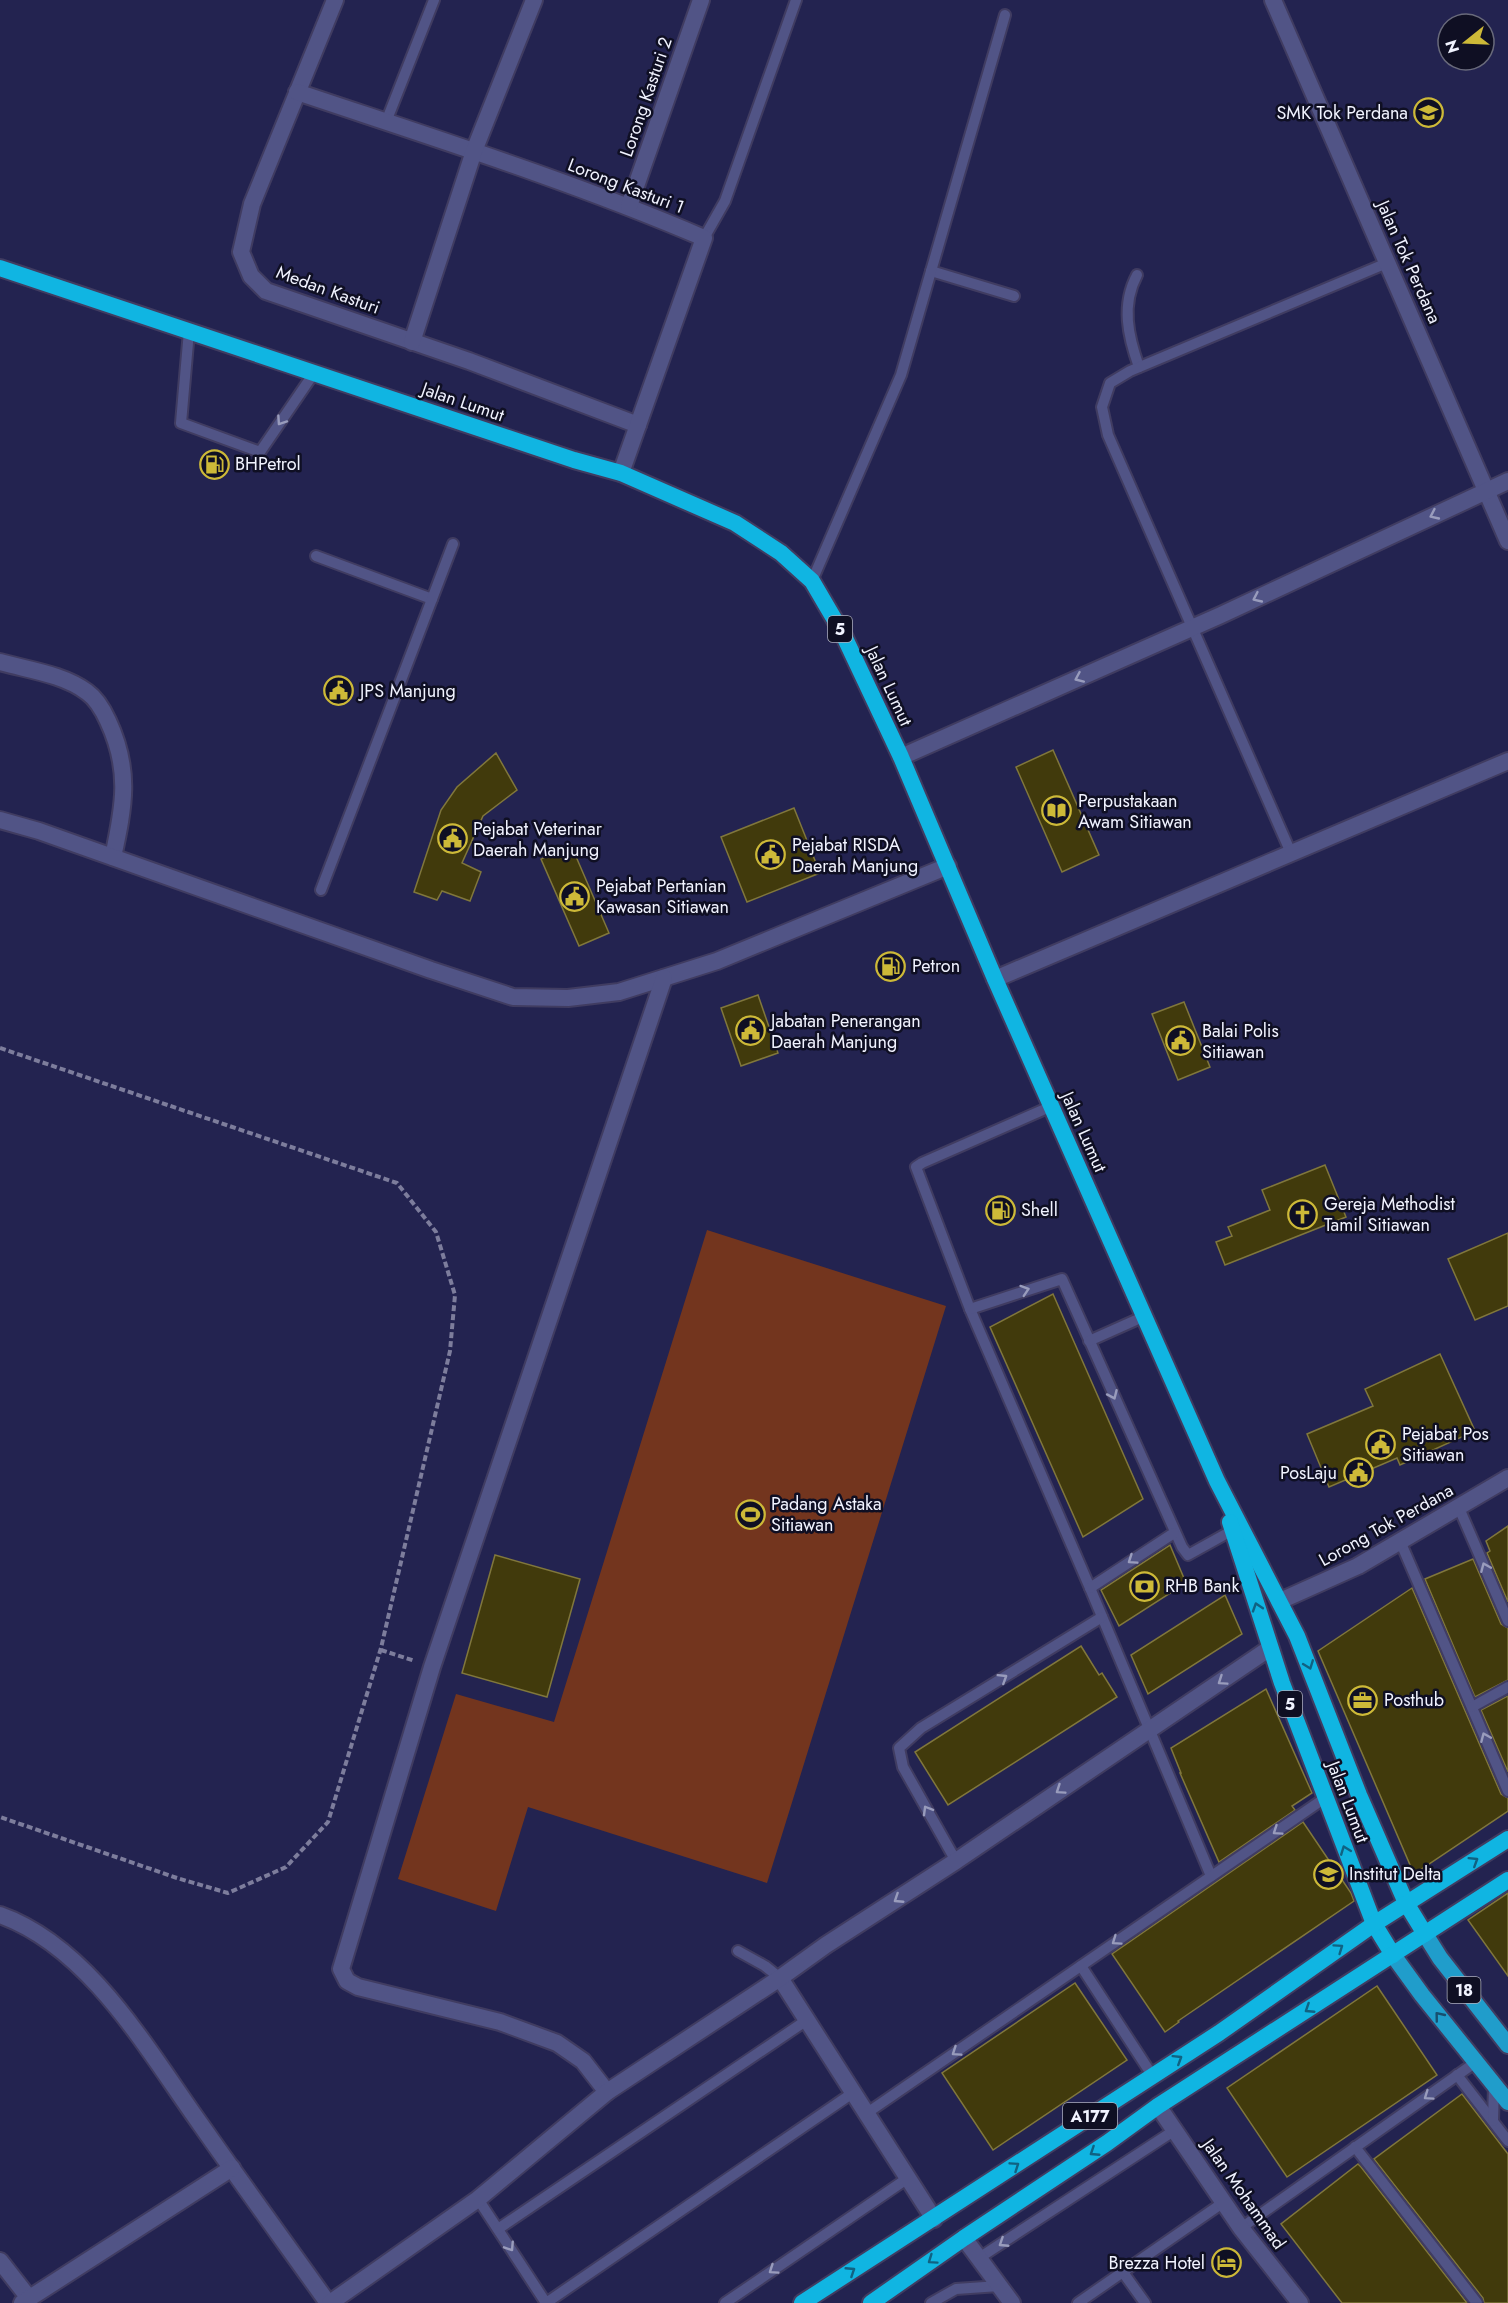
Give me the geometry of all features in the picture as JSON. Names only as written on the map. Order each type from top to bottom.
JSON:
[{"type":"highway","name":"Jalan Lumut","points":[[0,268],[574,460],[621,473],[735,524],[781,553],[812,581],[843,634],[901,757],[995,979],[1217,1480],[1297,1636],[1359,1795],[1406,1903],[1425,1934]]},
{"type":"highway","name":"Jalan Lumut","points":[[1217,1480],[1270,1648],[1325,1798],[1374,1924],[1393,1955]]},
{"type":"highway","points":[[1374,1924],[1508,1839]]},
{"type":"highway","points":[[1393,1955],[1508,1880]]},
{"type":"highway","name":"A177","points":[[802,2303],[1219,2033],[1374,1924]]},
{"type":"highway","name":"A177","points":[[871,2303],[964,2238],[1107,2144],[1158,2106],[1393,1955]]},
{"type":"main road","name":"Jalan Lumut","points":[[1425,1934],[1440,1958],[1508,2043]]},
{"type":"main road","name":"Jalan Lumut","points":[[1393,1955],[1508,2102]]},
{"type":"street","name":"Medan Kasturi","points":[[335,0],[252,204],[241,252],[251,276],[266,291],[638,425]]},
{"type":"street","points":[[412,342],[474,151],[534,0]]},
{"type":"street","name":"Lorong Kasturi 2","points":[[629,206],[701,0]]},
{"type":"street","name":"Jalan Tok Perdana","points":[[1274,0],[1508,541]]},
{"type":"street","name":"Lorong Kasturi 1","points":[[297,92],[629,206],[704,238]]},
{"type":"street","points":[[621,473],[704,238]]},
{"type":"street","points":[[901,757],[1192,628],[1508,481]]},
{"type":"street","points":[[0,662],[69,681],[97,701],[114,734],[121,756],[123,811],[113,856]]},
{"type":"street","points":[[995,979],[1508,761]]},
{"type":"street","points":[[0,820],[113,856],[513,997],[568,998],[619,992],[717,961],[948,866]]},
{"type":"street","points":[[607,2092],[583,2061],[557,2043],[500,2022],[358,1987],[347,1982],[341,1969],[432,1667],[664,978]]},
{"type":"street","name":"Lorong Tok Perdana","points":[[1280,1601],[1358,1566],[1508,1478]]},
{"type":"street","points":[[0,1915],[56,1945],[88,1975],[126,2020],[329,2303],[478,2199],[607,2092],[956,1861],[1270,1648]]},
{"type":"street","points":[[780,1978],[934,2219]]},
{"type":"street","name":"Jalan Mohammad","points":[[1158,2106],[1241,2228],[1300,2303]]},
{"type":"street","points":[[0,2261],[26,2301],[232,2168]]},
{"type":"street","points":[[964,2238],[1012,2303]]},
{"type":"lane","points":[[386,122],[434,0]]},
{"type":"lane","points":[[704,238],[725,201],[796,0]]},
{"type":"lane","points":[[812,581],[901,375],[1005,15]]},
{"type":"lane","points":[[1291,854],[1108,435],[1102,407],[1110,383],[1138,367],[1388,263]]},
{"type":"lane","points":[[931,271],[1014,296]]},
{"type":"lane","points":[[1137,274],[1130,289],[1127,322],[1129,340],[1138,367]]},
{"type":"lane","points":[[189,331],[181,423],[260,452],[314,373]]},
{"type":"lane","points":[[321,890],[453,544]]},
{"type":"lane","points":[[316,556],[432,600]]},
{"type":"lane","points":[[1052,1106],[916,1167],[970,1309],[1210,1876]]},
{"type":"lane","points":[[970,1309],[1062,1279],[1174,1533],[1188,1555],[1233,1530]]},
{"type":"lane","points":[[1089,1341],[1145,1316]]},
{"type":"lane","points":[[1459,1508],[1508,1621]]},
{"type":"lane","points":[[1090,1588],[1174,1533]]},
{"type":"lane","points":[[1400,1541],[1508,1791]]},
{"type":"lane","points":[[956,1861],[903,1767],[899,1748],[905,1740],[921,1728],[1102,1617]]},
{"type":"lane","points":[[1472,1707],[1508,1688]]},
{"type":"lane","points":[[867,2113],[1325,1798]]},
{"type":"lane","points":[[738,1952],[765,1966],[780,1978]]},
{"type":"lane","points":[[1081,1966],[1152,2075]]},
{"type":"lane","points":[[498,2229],[807,2019]]},
{"type":"lane","points":[[1241,2228],[1476,2062]]},
{"type":"lane","points":[[1457,2075],[1508,2141]]},
{"type":"lane","points":[[1493,2121],[1494,2085]]},
{"type":"lane","points":[[478,2199],[546,2303],[854,2092]]},
{"type":"lane","points":[[979,2258],[1175,2130]]},
{"type":"lane","points":[[1355,2147],[1477,2303]]},
{"type":"lane","points":[[725,2303],[908,2178]]},
{"type":"lane","points":[[1078,2303],[1224,2202]]},
{"type":"lane","points":[[1122,2271],[1145,2303]]},
{"type":"lane","points":[[931,2303],[956,2289],[999,2286]]},
{"type":"path","points":[[0,1048],[397,1183],[436,1232],[455,1294],[450,1351],[381,1650],[327,1822],[286,1867],[228,1893],[177,1878],[0,1817]]},
{"type":"path","points":[[381,1650],[432,1667]]},
{"type":"shaded area","name":"Padang Astaka Sitiawan","points":[[707,1230],[946,1306],[767,1883],[528,1807],[496,1911],[398,1879],[456,1694],[554,1722]]},
{"type":"building","name":"Perpustakaan Awam Sitiawan","points":[[1053,750],[1099,855],[1062,872],[1016,767]]},
{"type":"building","name":"Pejabat Veterinar Daerah Manjung","points":[[496,753],[517,790],[483,816],[462,863],[481,872],[470,901],[442,891],[437,900],[414,892],[441,810],[457,787]]},
{"type":"building","name":"Pejabat RISDA Daerah Manjung","points":[[794,808],[820,873],[747,902],[721,837]]},
{"type":"building","name":"Pejabat Pertanian Kawasan Sitiawan","points":[[571,845],[609,933],[579,946],[541,859]]},
{"type":"building","name":"Jabatan Penerangan Daerah Manjung","points":[[758,995],[778,1053],[741,1066],[721,1008]]},
{"type":"building","name":"Balai Polis Sitiawan","points":[[1184,1002],[1210,1067],[1178,1080],[1152,1014]]},
{"type":"building","name":"Gereja Methodist Tamil Sitiawan","points":[[1325,1165],[1346,1217],[1225,1265],[1216,1242],[1232,1236],[1228,1227],[1270,1210],[1262,1190]]},
{"type":"building","points":[[1508,1233],[1508,1306],[1475,1320],[1448,1259]]},
{"type":"building","points":[[1053,1294],[1143,1499],[1083,1537],[990,1327]]},
{"type":"building","points":[[1440,1354],[1475,1431],[1400,1465],[1397,1458],[1329,1487],[1307,1434],[1373,1406],[1365,1389]]},
{"type":"building","points":[[1508,1526],[1508,1602],[1487,1553],[1490,1551],[1486,1541]]},
{"type":"building","name":"RHB Bank","points":[[1170,1545],[1186,1583],[1119,1626],[1101,1590]]},
{"type":"building","points":[[495,1555],[580,1579],[547,1697],[462,1673]]},
{"type":"building","points":[[1473,1559],[1501,1624],[1508,1628],[1508,1680],[1475,1697],[1425,1579]]},
{"type":"building","points":[[1412,1588],[1501,1794],[1508,1798],[1508,1811],[1414,1874],[1318,1651]]},
{"type":"building","points":[[1225,1595],[1242,1634],[1148,1694],[1131,1655]]},
{"type":"building","points":[[1081,1646],[1099,1675],[1102,1673],[1117,1697],[948,1805],[915,1752]]},
{"type":"building","points":[[1266,1689],[1312,1793],[1292,1806],[1295,1810],[1219,1862],[1171,1748]]},
{"type":"building","points":[[1508,1696],[1508,1772],[1481,1710]]},
{"type":"building","points":[[1303,1822],[1351,1893],[1354,1901],[1165,2032],[1112,1954]]},
{"type":"building","points":[[1508,1893],[1508,1976],[1468,1920]]},
{"type":"building","points":[[1075,1983],[1127,2060],[993,2150],[942,2073]]},
{"type":"building","points":[[1377,1986],[1437,2075],[1287,2177],[1227,2088]]},
{"type":"building","points":[[1462,2094],[1508,2154],[1508,2303],[1484,2303],[1483,2298],[1374,2159]]},
{"type":"building","points":[[1358,2164],[1467,2303],[1342,2303],[1281,2224]]},
{"type":"place","name":"SMK Tok Perdana","points":[[1429,113]]},
{"type":"place","name":"BHPetrol","points":[[214,464]]},
{"type":"place","name":"JPS Manjung","points":[[339,691]]},
{"type":"place","name":"Perpustakaan Awam Sitiawan","points":[[1057,811]]},
{"type":"place","name":"Pejabat Veterinar Daerah Manjung","points":[[452,839]]},
{"type":"place","name":"Pejabat RISDA Daerah Manjung","points":[[771,855]]},
{"type":"place","name":"Pejabat Pertanian Kawasan Sitiawan","points":[[575,896]]},
{"type":"place","name":"Petron","points":[[891,966]]},
{"type":"place","name":"Jabatan Penerangan Daerah Manjung","points":[[750,1031]]},
{"type":"place","name":"Balai Polis Sitiawan","points":[[1181,1041]]},
{"type":"place","name":"Shell","points":[[1000,1210]]},
{"type":"place","name":"Gereja Methodist Tamil Sitiawan","points":[[1303,1214]]},
{"type":"place","name":"Pejabat Pos Sitiawan","points":[[1381,1444]]},
{"type":"place","name":"PosLaju","points":[[1358,1473]]},
{"type":"place","name":"Padang Astaka Sitiawan","points":[[750,1514]]},
{"type":"place","name":"RHB Bank","points":[[1144,1586]]},
{"type":"place","name":"Posthub","points":[[1363,1700]]},
{"type":"place","name":"Institut Delta","points":[[1328,1874]]},
{"type":"place","name":"Brezza Hotel","points":[[1226,2263]]}]
